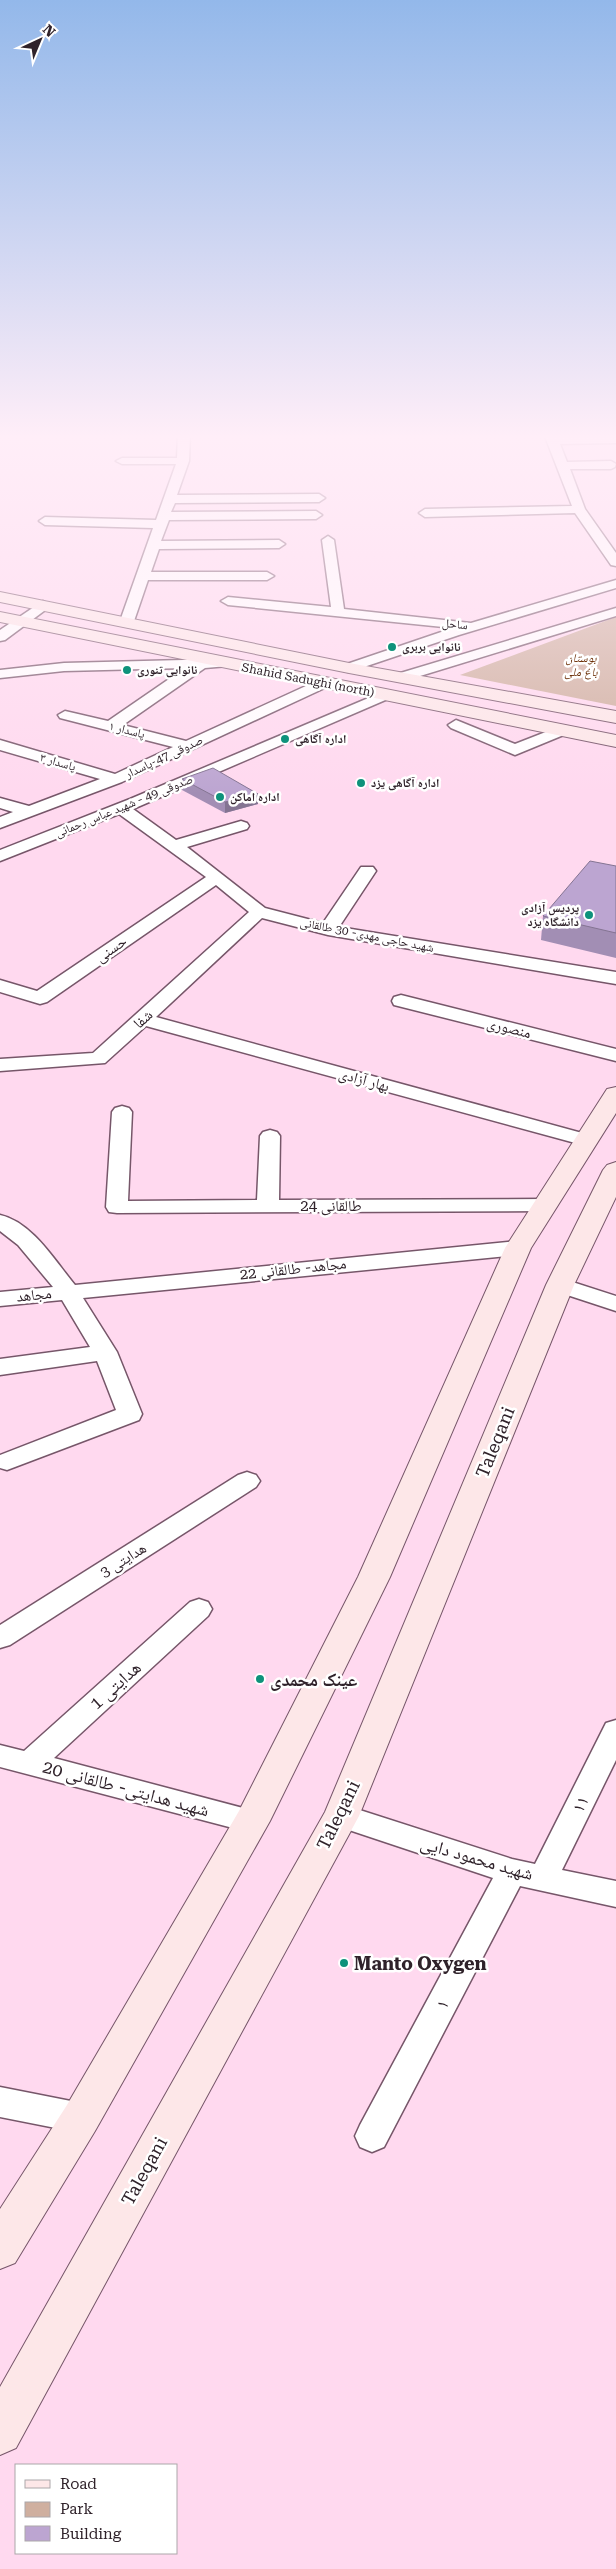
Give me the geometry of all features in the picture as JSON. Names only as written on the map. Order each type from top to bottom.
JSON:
[{"type":"main road","name":"Shahid Sadughi (north)","points":[[0,597],[127,621],[349,668],[616,717]]},
{"type":"main road","name":"Shahid Sadughi (north)","points":[[0,617],[616,741]]},
{"type":"main road","points":[[0,2248],[81,2118],[252,1821],[374,1577],[518,1248],[616,1094]]},
{"type":"main road","name":"Taleqani","points":[[0,2432],[341,1816],[560,1284],[614,1177]]},
{"type":"street","points":[[127,621],[151,554]]},
{"type":"street","points":[[330,554],[338,612]]},
{"type":"street","points":[[142,576],[267,576]]},
{"type":"street","points":[[349,668],[474,626],[616,584]]},
{"type":"street","name":"ساحل","points":[[228,601],[474,626]]},
{"type":"street","points":[[0,637],[43,605]]},
{"type":"street","points":[[402,678],[616,612]]},
{"type":"street","points":[[0,674],[64,667],[223,663]]},
{"type":"street","points":[[111,726],[201,664]]},
{"type":"street","name":"صدوقی 47-پاسدار","points":[[0,823],[116,779],[324,683]]},
{"type":"street","name":"صدوقی 49 - شهید عباس رحمانی","points":[[0,856],[122,808],[385,695]]},
{"type":"street","name":"پاسدار ۱","points":[[65,715],[188,746]]},
{"type":"street","points":[[456,725],[515,750],[561,731]]},
{"type":"street","name":"پاسدار ۳","points":[[0,745],[116,779]]},
{"type":"street","points":[[0,803],[30,812]]},
{"type":"street","name":"شهید حاجی مهدی- 30 طالقانی","points":[[122,808],[260,912],[328,930],[616,978]]},
{"type":"street","points":[[174,846],[240,826]]},
{"type":"street","points":[[328,930],[367,871]]},
{"type":"street","name":"حسنی","points":[[0,986],[40,998],[216,877]]},
{"type":"street","name":"شفا","points":[[0,1065],[98,1059],[260,912]]},
{"type":"street","name":"منصوری","points":[[401,1001],[616,1056]]},
{"type":"street","name":"بهار آزادی","points":[[143,1019],[586,1140]]},
{"type":"street","name":"طالقانی 24","points":[[122,1112],[117,1207],[545,1205]]},
{"type":"street","points":[[268,1206],[270,1136]]},
{"type":"street","points":[[0,1221],[26,1240],[68,1291],[106,1352],[130,1414],[6,1462]]},
{"type":"street","name":"مجاهد- طالقانی 22","points":[[68,1291],[518,1248]]},
{"type":"street","points":[[560,1284],[616,1304]]},
{"type":"street","name":"مجاهد","points":[[0,1298],[68,1291]]},
{"type":"street","points":[[0,1367],[106,1352]]},
{"type":"street","name":"هدایتی 3","points":[[0,1638],[247,1481]]},
{"type":"street","name":"هدایتی 1","points":[[31,1762],[199,1608]]},
{"type":"street","name":"۱۱","points":[[543,1878],[616,1731]]},
{"type":"street","name":"شهید هدایتی- طالقانی 20","points":[[0,1756],[31,1762],[252,1821]]},
{"type":"street","name":"شهید محمود دایی","points":[[341,1816],[512,1872],[616,1894]]},
{"type":"street","name":"۱","points":[[372,2136],[512,1872]]},
{"type":"street","points":[[0,2102],[81,2118]]},
{"type":"green space","name":"بوستان باغ ملی","points":[[616,617],[616,706],[460,675]]},
{"type":"building","points":[[213,768],[258,794],[225,802],[182,779]]},
{"type":"building","points":[[590,861],[616,866],[616,933],[543,916]]},
{"type":"place","name":"نانوایی بربری","points":[[392,647]]},
{"type":"place","name":"نانوایی تنوری","points":[[127,670]]},
{"type":"place","name":"اداره آگاهی","points":[[285,739]]},
{"type":"place","name":"اداره آگاهی یزد","points":[[361,783]]},
{"type":"place","name":"اداره اماکن","points":[[220,797]]},
{"type":"place","name":"پردیس آزادی دانشگاه یزد","points":[[589,915]]},
{"type":"place","name":"عینک محمدی","points":[[260,1679]]},
{"type":"place","name":"Manto Oxygen","points":[[344,1963]]}]
